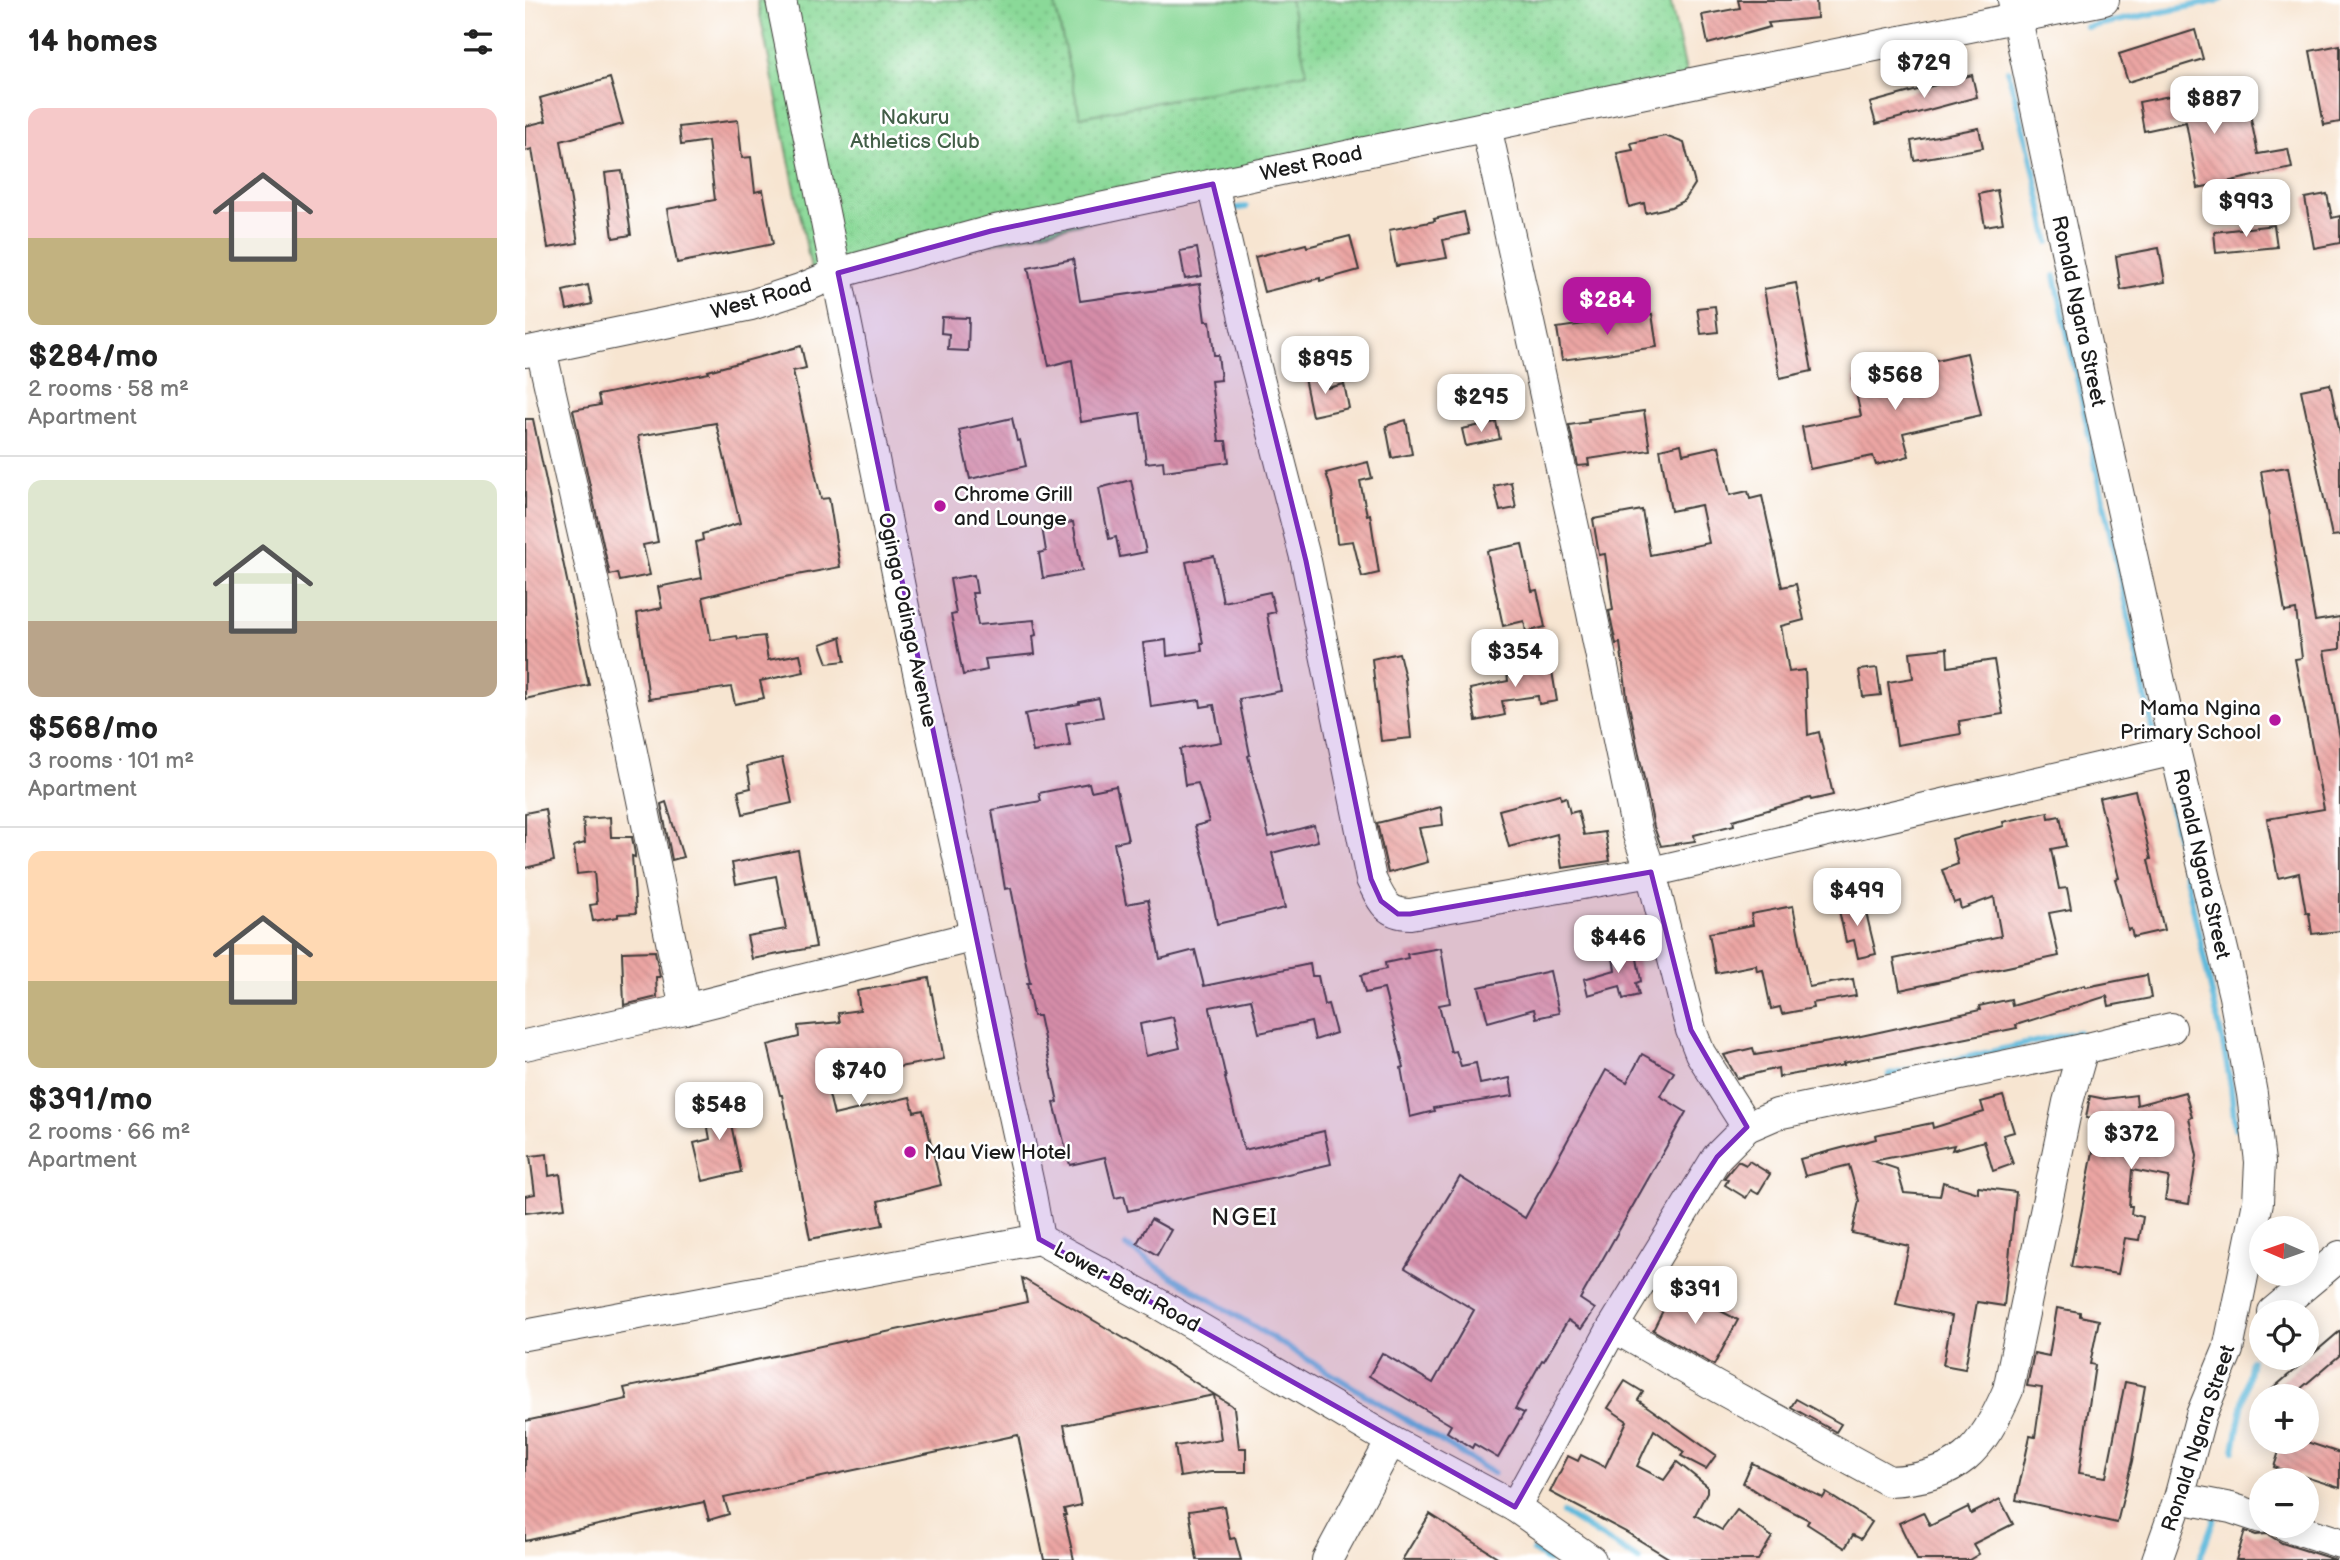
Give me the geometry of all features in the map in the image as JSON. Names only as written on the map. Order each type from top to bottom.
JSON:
[{"type":"street","name":"Oginga Odinga Avenue","points":[[781,0],[905,612],[1039,1239]]},
{"type":"street","name":"West Road","points":[[533,351],[751,305],[838,273],[991,231],[1486,126],[2015,8],[2104,0]]},
{"type":"street","name":"Ronald Ngara Street","points":[[2015,8],[2175,750],[2234,996],[2252,1094],[2260,1162],[2258,1202],[2228,1350],[2201,1415],[2179,1498],[2157,1560]]},
{"type":"street","points":[[1486,126],[1578,546],[1637,832],[1651,872],[1691,1030],[1700,1053],[1747,1127]]},
{"type":"street","points":[[1213,184],[1249,340],[1306,561],[1371,879],[1381,901],[1398,914],[1651,872],[2175,750]]},
{"type":"street","points":[[533,351],[630,742],[685,1009]]},
{"type":"street","points":[[525,1045],[685,1009],[975,936]]},
{"type":"street","points":[[1515,1507],[1613,1327],[1717,1157],[1747,1127],[1777,1114],[2171,1028]]},
{"type":"street","points":[[1613,1327],[1889,1481],[1910,1480],[1936,1473],[1966,1459],[1995,1420],[2008,1390],[2068,1102],[2083,1049]]},
{"type":"street","name":"Lower Bedi Road","points":[[525,1335],[1039,1239],[1157,1303],[1391,1441],[1515,1507],[1591,1560]]},
{"type":"street","points":[[2287,1300],[2340,1256]]},
{"type":"street","points":[[2228,1350],[2249,1333]]},
{"type":"street","points":[[1327,1560],[1391,1441]]},
{"type":"street","points":[[2179,1498],[2249,1514]]},
{"type":"street","points":[[2319,1536],[2340,1543]]},
{"type":"highlighted area","points":[[1213,184],[1306,561],[1371,879],[1381,901],[1398,914],[1410,914],[1651,872],[1691,1030],[1747,1127],[1717,1157],[1693,1194],[1515,1507],[1039,1239],[838,273],[991,231]]},
{"type":"green space","name":"Nakuru Athletics Club","points":[[757,0],[1670,0],[1689,85],[814,284]]},
{"type":"green space","points":[[1054,0],[1290,0],[1307,73],[1080,117]]},
{"type":"building","points":[[1738,0],[1816,0],[1817,18],[1768,23],[1770,27],[1708,44],[1702,15],[1740,8]]},
{"type":"building","points":[[2195,30],[2203,59],[2128,82],[2119,54]]},
{"type":"building","points":[[2340,45],[2340,122],[2324,125],[2310,51]]},
{"type":"building","points":[[1972,75],[1977,97],[1876,124],[1870,103]]},
{"type":"building","points":[[610,78],[623,124],[561,141],[578,243],[548,248],[532,149],[525,151],[525,126],[546,121],[540,98]]},
{"type":"building","points":[[2221,86],[2226,113],[2249,109],[2258,154],[2288,149],[2292,168],[2198,188],[2186,122],[2144,131],[2139,102]]},
{"type":"building","points":[[738,120],[742,158],[751,157],[755,192],[763,190],[773,244],[677,263],[667,209],[715,200],[708,141],[681,145],[679,127]]},
{"type":"building","points":[[1979,128],[1983,148],[1914,160],[1911,141]]},
{"type":"building","points":[[1665,136],[1684,143],[1695,184],[1685,200],[1671,207],[1646,213],[1644,203],[1629,207],[1617,153],[1633,150],[1631,143]]},
{"type":"building","points":[[622,171],[631,235],[613,238],[605,173]]},
{"type":"building","points":[[1997,190],[2003,223],[1985,226],[1979,194]]},
{"type":"building","points":[[2327,194],[2332,218],[2340,216],[2340,243],[2314,248],[2305,198]]},
{"type":"building","points":[[1464,212],[1469,234],[1443,240],[1447,258],[1396,266],[1389,230]]},
{"type":"building","points":[[2274,225],[2277,247],[2216,253],[2214,232]]},
{"type":"building","points":[[1350,236],[1359,270],[1264,292],[1255,257]]},
{"type":"building","points":[[1197,248],[1202,276],[1185,279],[1180,251]]},
{"type":"building","points":[[2159,248],[2165,282],[2121,290],[2116,256]]},
{"type":"building","points":[[1073,259],[1080,301],[1200,284],[1205,321],[1210,321],[1214,355],[1218,355],[1221,380],[1211,381],[1219,441],[1226,441],[1229,462],[1164,471],[1163,461],[1146,463],[1140,413],[1081,422],[1072,360],[1049,366],[1028,268]]},
{"type":"building","points":[[1796,283],[1812,371],[1780,378],[1764,289]]},
{"type":"building","points":[[588,285],[592,304],[567,310],[563,291]]},
{"type":"building","points":[[1715,306],[1718,332],[1701,334],[1697,308]]},
{"type":"building","points":[[1652,314],[1657,347],[1562,360],[1557,328]]},
{"type":"building","points":[[942,317],[969,318],[968,351],[948,350],[949,334],[941,333]]},
{"type":"building","points":[[801,346],[806,368],[793,371],[821,499],[829,498],[840,567],[770,580],[703,597],[711,640],[764,636],[768,660],[800,654],[804,672],[760,681],[764,698],[735,704],[731,687],[649,699],[637,613],[662,608],[658,587],[702,578],[696,542],[703,540],[702,534],[740,523],[716,423],[638,436],[658,542],[643,545],[650,575],[620,581],[618,573],[610,575],[573,410],[600,405],[598,395],[709,373],[708,371]]},
{"type":"building","points":[[1967,353],[1981,415],[1903,433],[1909,456],[1876,465],[1873,456],[1810,469],[1802,427],[1861,416],[1853,379]]},
{"type":"building","points":[[1325,374],[1328,388],[1344,384],[1349,408],[1312,416],[1304,378]]},
{"type":"building","points":[[2330,384],[2340,433],[2340,535],[2332,536],[2301,390]]},
{"type":"building","points":[[1644,411],[1650,450],[1588,459],[1589,465],[1578,466],[1569,425],[1589,422],[1588,419]]},
{"type":"building","points":[[1012,418],[1026,466],[970,479],[959,430]]},
{"type":"building","points":[[525,419],[533,419],[589,685],[525,699]]},
{"type":"building","points":[[1406,420],[1412,454],[1392,458],[1386,426]]},
{"type":"building","points":[[1496,422],[1500,439],[1466,446],[1462,429]]},
{"type":"building","points":[[1681,444],[1683,454],[1719,446],[1730,495],[1748,491],[1750,499],[1762,496],[1782,587],[1796,584],[1804,620],[1781,626],[1789,672],[1805,670],[1808,735],[1819,732],[1833,795],[1811,800],[1810,798],[1733,820],[1734,825],[1694,835],[1695,841],[1661,846],[1654,827],[1627,696],[1620,643],[1616,644],[1609,611],[1613,610],[1605,554],[1599,555],[1593,519],[1642,510],[1650,555],[1709,543],[1701,505],[1671,511],[1660,449]]},
{"type":"building","points":[[1368,462],[1372,478],[1360,481],[1367,515],[1370,514],[1379,573],[1362,577],[1353,541],[1337,543],[1332,493],[1326,473]]},
{"type":"building","points":[[2288,467],[2315,621],[2340,617],[2340,649],[2324,651],[2340,738],[2340,931],[2312,934],[2299,873],[2278,878],[2267,819],[2324,809],[2295,659],[2302,658],[2296,610],[2285,612],[2261,471]]},
{"type":"building","points":[[1131,480],[1146,552],[1120,557],[1116,537],[1109,539],[1099,488]]},
{"type":"building","points":[[1511,482],[1516,508],[1500,511],[1494,486]]},
{"type":"building","points":[[1073,522],[1082,571],[1043,578],[1039,553],[1046,551],[1042,527]]},
{"type":"building","points":[[1522,544],[1532,591],[1537,590],[1545,627],[1526,632],[1524,621],[1503,626],[1487,551]]},
{"type":"building","points":[[1214,556],[1223,602],[1270,592],[1275,612],[1267,614],[1281,691],[1239,699],[1250,755],[1248,756],[1269,837],[1314,825],[1318,841],[1272,853],[1285,908],[1217,924],[1195,826],[1209,822],[1198,783],[1185,785],[1180,749],[1221,742],[1214,705],[1201,707],[1200,700],[1151,707],[1143,643],[1166,640],[1167,656],[1202,651],[1203,643],[1186,562]]},
{"type":"building","points":[[974,575],[977,593],[972,593],[978,625],[1034,620],[1035,654],[985,659],[987,670],[963,675],[951,615],[956,614],[950,579]]},
{"type":"building","points":[[841,637],[845,661],[828,663],[821,644]]},
{"type":"building","points":[[1947,648],[1948,667],[1994,660],[2003,714],[1959,721],[1961,734],[1897,745],[1888,682],[1913,678],[1910,652]]},
{"type":"building","points":[[1399,653],[1405,678],[1411,738],[1381,741],[1372,659]]},
{"type":"building","points":[[1550,659],[1557,701],[1539,704],[1538,696],[1502,701],[1505,715],[1476,721],[1470,689],[1508,681],[1506,666]]},
{"type":"building","points":[[1877,668],[1881,695],[1863,697],[1859,670]]},
{"type":"building","points":[[1099,698],[1103,717],[1066,723],[1070,746],[1033,752],[1025,714]]},
{"type":"building","points":[[782,758],[792,803],[743,814],[738,791],[751,788],[747,766]]},
{"type":"building","points":[[1089,783],[1091,791],[1116,786],[1128,840],[1114,843],[1126,904],[1148,900],[1160,959],[1195,950],[1204,986],[1310,964],[1312,976],[1318,976],[1324,1005],[1328,1004],[1336,1033],[1315,1040],[1311,1022],[1259,1033],[1251,999],[1210,1009],[1244,1150],[1324,1131],[1331,1164],[1128,1211],[1124,1196],[1115,1198],[1105,1157],[1070,1165],[1054,1103],[1058,1102],[1039,1016],[1033,1016],[1027,983],[1030,983],[1011,888],[1005,889],[992,810],[1041,801],[1039,793]],"holes":[[[1173,1017],[1180,1048],[1146,1056],[1140,1024]]]},
{"type":"building","points":[[2135,790],[2164,930],[2133,937],[2131,929],[2128,930],[2115,879],[2119,878],[2099,798]]},
{"type":"building","points":[[1560,794],[1561,799],[1566,797],[1570,813],[1578,811],[1584,835],[1605,832],[1610,861],[1562,868],[1557,834],[1509,847],[1499,810]]},
{"type":"building","points":[[666,802],[683,857],[672,860],[661,804]]},
{"type":"building","points":[[1441,807],[1443,825],[1419,828],[1428,862],[1388,873],[1377,823]]},
{"type":"building","points":[[545,809],[554,861],[525,868],[525,813]]},
{"type":"building","points":[[2048,812],[2049,818],[2060,816],[2066,846],[2051,849],[2059,889],[2067,888],[2071,909],[2049,913],[2059,956],[1900,990],[1894,959],[2001,936],[1994,897],[1961,909],[1959,901],[1954,903],[1942,870],[1958,864],[1952,839],[2004,826],[2003,822]]},
{"type":"building","points":[[610,817],[611,837],[632,837],[635,854],[635,857],[632,856],[636,913],[618,914],[618,917],[593,921],[590,905],[597,904],[594,872],[577,874],[574,846],[585,843],[583,819]]},
{"type":"building","points":[[798,850],[816,947],[752,959],[747,936],[786,929],[776,876],[736,884],[732,863]]},
{"type":"building","points":[[1863,900],[1876,954],[1858,958],[1854,940],[1846,942],[1838,906]]},
{"type":"building","points":[[1793,906],[1809,987],[1853,979],[1856,996],[1812,1003],[1813,1008],[1782,1014],[1780,1007],[1771,1009],[1763,970],[1757,971],[1756,965],[1716,973],[1709,933],[1753,925],[1751,914]]},
{"type":"building","points":[[1635,947],[1641,981],[1636,983],[1639,995],[1623,999],[1620,986],[1588,995],[1584,979],[1615,970],[1612,951]]},
{"type":"building","points":[[1441,948],[1450,1003],[1439,1005],[1451,1052],[1456,1051],[1461,1066],[1476,1063],[1480,1084],[1510,1078],[1513,1096],[1433,1108],[1434,1111],[1410,1117],[1401,1068],[1404,1067],[1384,989],[1365,993],[1361,975],[1386,969],[1385,963],[1408,958],[1407,954]]},
{"type":"building","points":[[655,951],[660,977],[656,977],[657,997],[624,1005],[622,952]]},
{"type":"building","points":[[1550,971],[1559,1013],[1536,1018],[1534,1009],[1488,1022],[1479,987]]},
{"type":"building","points":[[2147,975],[2151,998],[2109,1006],[2107,996],[2016,1025],[2017,1028],[1843,1063],[1844,1065],[1779,1077],[1778,1068],[1737,1078],[1724,1055],[1753,1048],[1755,1055],[1852,1038],[1980,1010],[1979,1006],[2011,999],[2012,1006],[2085,985],[2086,987]]},
{"type":"building","points":[[929,978],[944,1059],[825,1078],[834,1115],[910,1097],[914,1112],[923,1110],[941,1185],[878,1201],[883,1225],[810,1239],[782,1095],[768,1045],[799,1037],[798,1026],[840,1022],[838,1013],[860,1010],[857,991]]},
{"type":"building","points":[[1642,1054],[1674,1072],[1660,1096],[1686,1112],[1580,1299],[1595,1309],[1581,1329],[1568,1320],[1515,1409],[1524,1413],[1498,1458],[1474,1444],[1472,1448],[1447,1432],[1451,1425],[1369,1376],[1382,1353],[1433,1383],[1474,1310],[1405,1268],[1460,1177],[1525,1218],[1606,1070],[1627,1082]]},
{"type":"building","points":[[2185,1092],[2192,1117],[2189,1118],[2197,1156],[2189,1204],[2165,1200],[2169,1177],[2132,1170],[2129,1206],[2132,1206],[2131,1214],[2143,1217],[2139,1240],[2125,1238],[2118,1274],[2071,1267],[2099,1120],[2086,1118],[2090,1096],[2105,1099],[2136,1095],[2137,1105]]},
{"type":"building","points":[[2003,1096],[2014,1132],[2003,1135],[2013,1164],[1993,1171],[1984,1141],[1952,1150],[1954,1145],[1873,1161],[1897,1169],[1904,1193],[1940,1196],[1943,1182],[1978,1193],[1978,1187],[2016,1192],[2004,1306],[1977,1302],[1965,1369],[1943,1365],[1952,1316],[1896,1304],[1909,1246],[1852,1233],[1859,1201],[1849,1165],[1805,1176],[1800,1159],[1876,1139],[1875,1135],[1932,1123],[1933,1128],[1984,1112],[1981,1102]]},
{"type":"building","points":[[735,1099],[740,1122],[731,1124],[741,1172],[703,1181],[694,1143],[710,1139],[704,1106]]},
{"type":"building","points":[[547,1154],[549,1176],[560,1174],[565,1208],[525,1213],[525,1196],[535,1194],[530,1156]]},
{"type":"building","points":[[1738,1161],[1746,1165],[1749,1161],[1770,1174],[1758,1194],[1751,1190],[1746,1198],[1725,1185],[1728,1180],[1724,1178]]},
{"type":"building","points":[[1151,1219],[1171,1230],[1157,1255],[1137,1243]]},
{"type":"building","points":[[1022,1278],[1231,1405],[1234,1408],[1239,1448],[1246,1448],[1246,1472],[1211,1472],[1180,1477],[1175,1446],[1221,1439],[1214,1395],[1064,1425],[1081,1505],[1064,1509],[1074,1560],[1044,1560],[1018,1435],[724,1498],[729,1514],[709,1520],[704,1502],[525,1541],[525,1421],[627,1399],[624,1388],[1027,1302]]},
{"type":"building","points":[[1675,1287],[1738,1320],[1714,1365],[1653,1330]]},
{"type":"building","points":[[2057,1308],[2080,1312],[2080,1316],[2099,1320],[2090,1364],[2095,1365],[2079,1473],[2106,1477],[2125,1382],[2145,1386],[2132,1461],[2117,1523],[2016,1500],[2030,1436],[2035,1437],[2042,1388],[2027,1386],[2034,1353],[2049,1356]]},
{"type":"building","points":[[2340,1331],[2340,1355],[2306,1384],[2278,1384],[2294,1370],[2319,1370],[2319,1349]]},
{"type":"building","points":[[1625,1381],[1643,1392],[1638,1400],[1716,1455],[1706,1469],[1681,1456],[1684,1452],[1654,1430],[1637,1466],[1664,1480],[1677,1462],[1707,1486],[1707,1492],[1695,1515],[1722,1530],[1737,1510],[1772,1537],[1758,1560],[1672,1560],[1550,1492],[1568,1456],[1578,1461],[1581,1455],[1605,1467],[1627,1421],[1608,1408]]},
{"type":"building","points":[[1796,1399],[1841,1424],[1836,1432],[1791,1407]]},
{"type":"building","points":[[2319,1446],[2340,1453],[2340,1488],[2319,1481],[2319,1468],[2274,1467],[2278,1454],[2319,1454]]},
{"type":"building","points":[[1752,1463],[1823,1498],[1826,1493],[1872,1522],[1861,1539],[1853,1535],[1845,1548],[1807,1524],[1809,1520],[1743,1483]]},
{"type":"building","points":[[2000,1499],[2013,1524],[1973,1544],[1979,1554],[1969,1560],[1917,1560],[1899,1523],[1923,1512],[1930,1526],[1968,1507],[1971,1514]]},
{"type":"building","points":[[1224,1506],[1230,1539],[1235,1538],[1241,1560],[1197,1560],[1189,1511]]},
{"type":"building","points":[[1430,1514],[1502,1560],[1402,1560]]},
{"type":"building","points":[[2245,1531],[2249,1532],[2249,1538],[2274,1538],[2336,1560],[2236,1560]]},
{"type":"waterway","points":[[2087,27],[2221,0]]},
{"type":"waterway","points":[[2008,71],[2030,151],[2049,242]]},
{"type":"waterway","points":[[1228,209],[1246,207]]},
{"type":"waterway","points":[[2055,276],[2155,741]]},
{"type":"waterway","points":[[2163,772],[2222,1039],[2231,1086],[2235,1128]]},
{"type":"waterway","points":[[1889,1075],[2078,1032]]},
{"type":"waterway","points":[[1126,1246],[1493,1473]]},
{"type":"waterway","points":[[2234,1450],[2249,1370]]},
{"type":"waterway","points":[[1563,1513],[1639,1560]]},
{"type":"waterway","points":[[2199,1560],[2215,1517]]},
{"type":"waterway","points":[[1533,1551],[1548,1560]]},
{"type":"place","name":"Chrome Grill and Lounge","points":[[940,506]]},
{"type":"place","name":"Mama Ngina Primary School","points":[[2275,720]]},
{"type":"place","name":"Mau View Hotel","points":[[910,1152]]},
{"type":"district","name":"NGEI","points":[[1245,1217]]}]
